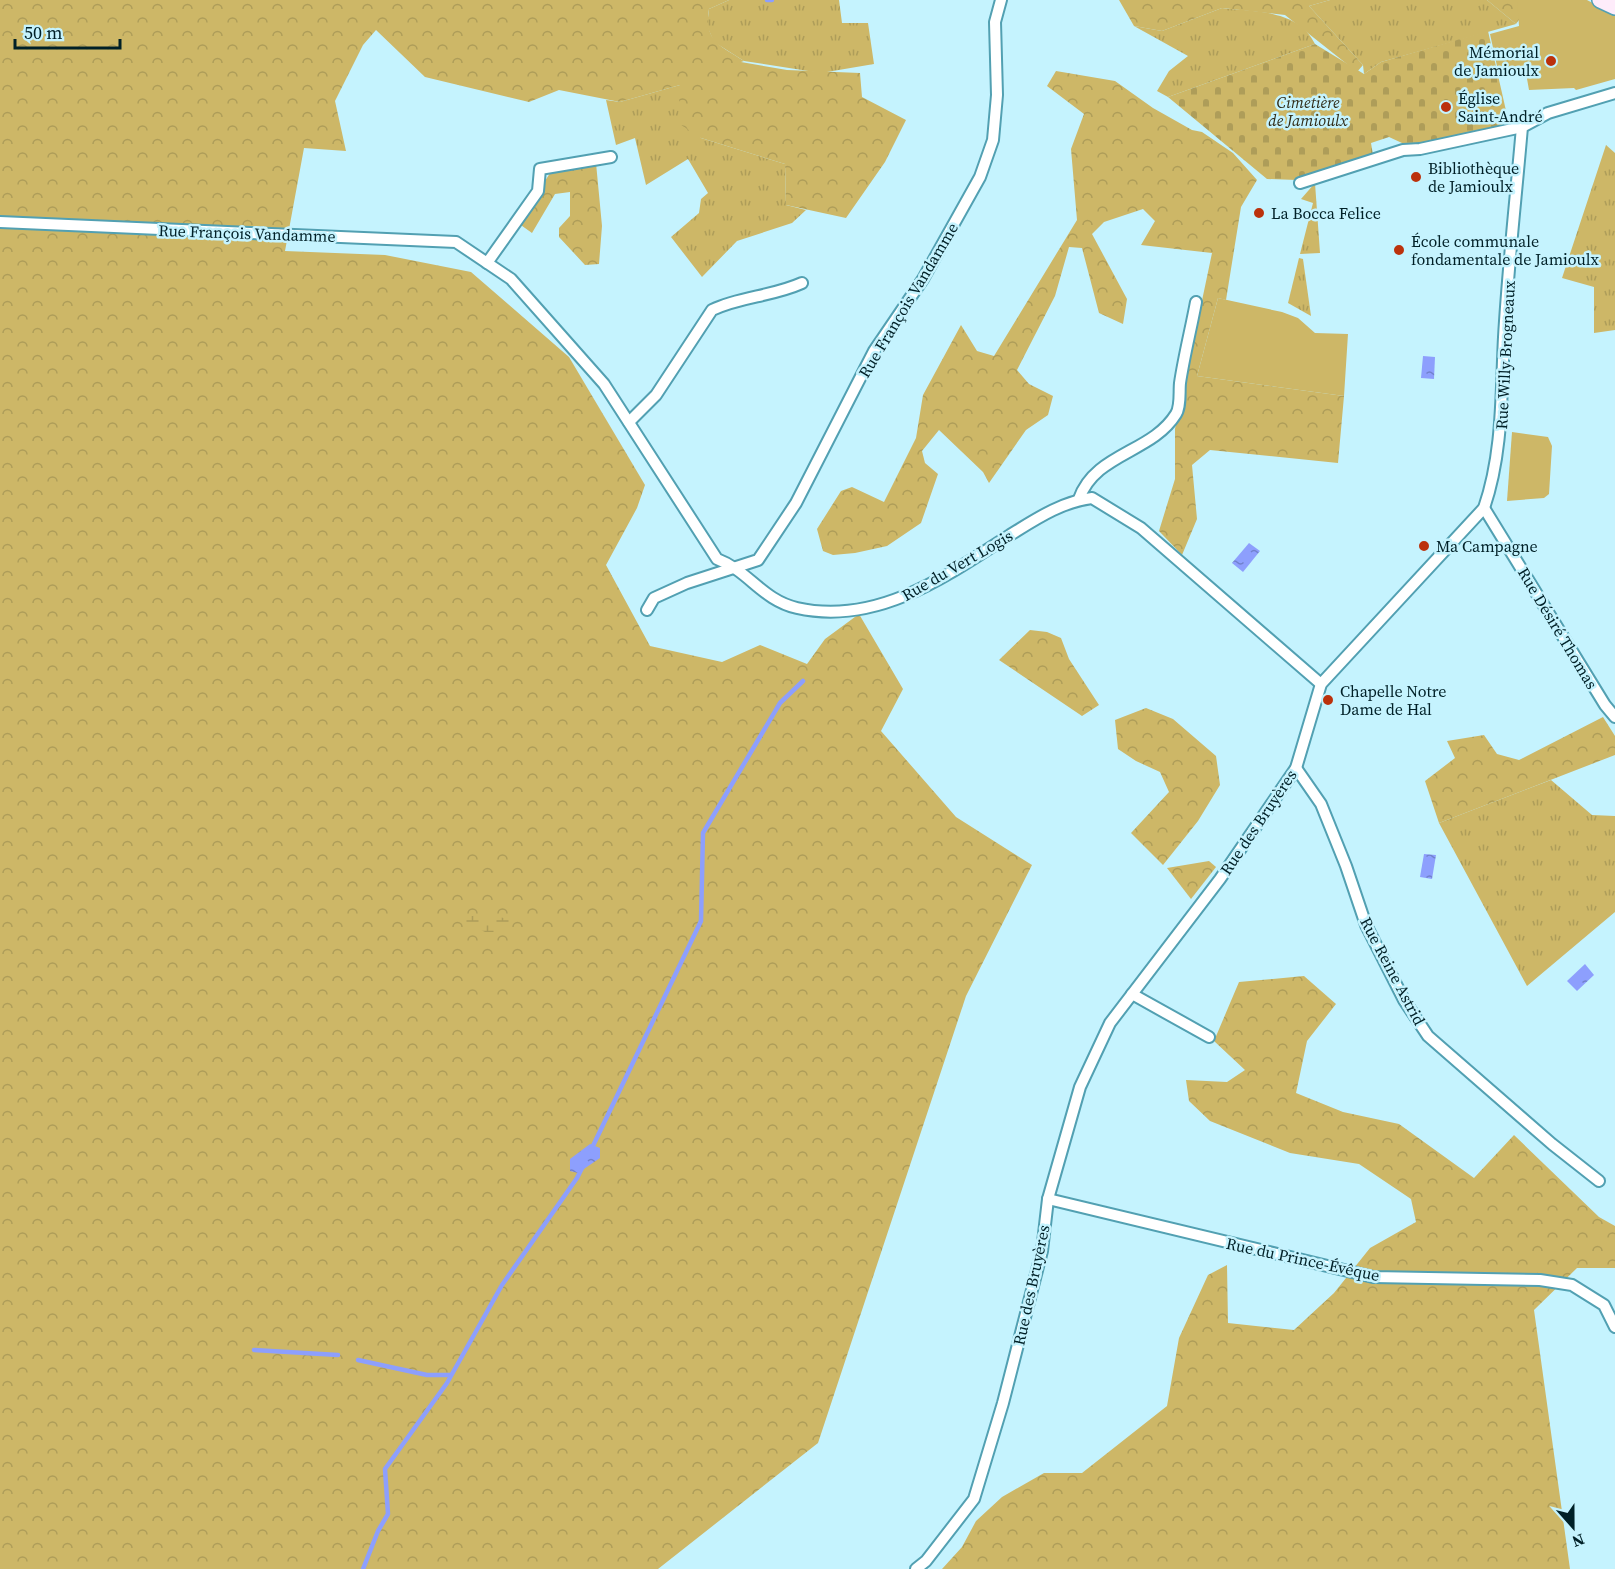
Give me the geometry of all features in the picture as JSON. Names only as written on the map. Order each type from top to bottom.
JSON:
[{"type":"street","name":"Rue François Vandamme","points":[[647,610],[654,598],[735,566],[758,560],[796,503],[874,351],[923,279],[980,177],[993,140],[997,95],[995,22],[1001,0]]},
{"type":"street","points":[[1600,0],[1615,7]]},
{"type":"street","points":[[1300,183],[1404,150],[1420,149],[1522,127],[1548,113],[1615,93]]},
{"type":"street","name":"Rue Willy Brogneaux","points":[[1484,508],[1495,476],[1500,436],[1504,336],[1522,127]]},
{"type":"street","points":[[487,264],[538,190],[540,169],[611,157]]},
{"type":"street","name":"Rue François Vandamme","points":[[0,222],[307,238],[346,236],[456,242],[511,279],[604,384],[717,559],[735,566]]},
{"type":"street","points":[[629,422],[656,395],[712,310],[727,303],[760,298],[801,283]]},
{"type":"street","points":[[1196,302],[1180,384],[1178,411],[1157,438],[1126,451],[1095,473],[1083,489],[1079,499],[1092,498],[1141,528],[1321,684]]},
{"type":"street","name":"Rue du Vert Logis","points":[[735,566],[778,602],[798,608],[855,609],[887,604],[919,590],[1059,505],[1079,499]]},
{"type":"street","name":"Rue des Bruyères","points":[[916,1569],[926,1561],[974,1499],[1003,1403],[1041,1251],[1048,1199],[1080,1087],[1110,1023],[1220,879],[1296,768],[1321,684],[1484,508]]},
{"type":"street","name":"Rue Désiré Thomas","points":[[1484,508],[1605,705],[1615,717]]},
{"type":"street","name":"Rue Reine Astrid","points":[[1296,768],[1321,804],[1346,866],[1366,925],[1404,1000],[1428,1036],[1552,1144],[1599,1181]]},
{"type":"street","points":[[1132,994],[1209,1037]]},
{"type":"street","name":"Rue du Prince-Évêque","points":[[1048,1199],[1372,1277],[1540,1280],[1572,1285],[1604,1305],[1615,1327]]},
{"type":"green space","points":[[0,0],[729,0],[709,9],[709,28],[715,41],[744,61],[741,62],[787,70],[860,73],[862,97],[906,120],[885,162],[846,218],[786,205],[785,164],[701,138],[678,123],[680,85],[620,102],[559,90],[529,102],[425,77],[376,30],[363,45],[335,101],[346,151],[304,148],[285,251],[385,255],[471,272],[569,357],[645,485],[637,508],[606,565],[650,646],[722,662],[760,645],[807,664],[825,639],[859,614],[903,689],[881,731],[956,817],[1032,865],[966,996],[818,1443],[658,1569],[0,1569]]},
{"type":"green space","points":[[729,0],[839,0],[842,23],[868,23],[874,64],[821,73],[744,61],[714,42],[707,26],[709,9]]},
{"type":"green space","points":[[1119,0],[1330,0],[1309,6],[1363,65],[1357,72],[1285,15],[1222,8],[1162,31],[1134,26]]},
{"type":"green space","points":[[1330,0],[1487,0],[1516,24],[1381,62],[1364,74],[1363,65],[1309,6]]},
{"type":"green space","points":[[1487,0],[1533,0],[1516,24]]},
{"type":"green space","points":[[1517,0],[1587,0],[1615,15],[1615,79],[1576,90],[1574,88],[1529,90],[1526,73],[1499,75],[1490,34],[1519,26]]},
{"type":"green space","points":[[1222,8],[1274,14],[1287,18],[1298,24],[1315,44],[1168,97],[1157,91],[1169,71],[1188,56],[1134,26],[1162,31]]},
{"type":"green space","name":"Cimetière de Jamioulx","points":[[1488,31],[1509,124],[1417,146],[1389,137],[1371,143],[1373,155],[1297,180],[1267,179],[1168,97],[1315,44],[1364,74],[1381,62]]},
{"type":"green space","points":[[1056,71],[1115,81],[1153,108],[1192,130],[1202,132],[1233,153],[1257,180],[1241,207],[1226,300],[1218,298],[1197,376],[1344,396],[1338,463],[1210,450],[1192,465],[1197,519],[1182,555],[1159,531],[1175,479],[1175,429],[1212,253],[1141,245],[1155,221],[1143,209],[1104,222],[1092,234],[1127,299],[1123,324],[1099,313],[1082,248],[1069,247],[1055,296],[1017,370],[1029,384],[1053,396],[1048,415],[1026,430],[989,483],[983,472],[939,430],[922,451],[925,463],[938,474],[921,523],[887,546],[833,555],[823,551],[817,529],[841,491],[852,487],[884,502],[916,438],[923,395],[961,325],[977,351],[994,356],[1077,220],[1071,149],[1084,114],[1047,86]]},
{"type":"green space","points":[[680,85],[701,138],[785,164],[786,205],[806,210],[792,223],[737,241],[702,277],[671,237],[699,213],[701,199],[708,193],[688,159],[646,185],[635,138],[616,145],[606,100],[620,102]]},
{"type":"green space","points":[[1606,145],[1615,153],[1615,330],[1594,333],[1594,287],[1562,278]]},
{"type":"green space","points":[[596,163],[602,226],[599,264],[585,265],[559,237],[559,228],[570,216],[570,192],[555,194],[532,233],[518,223],[552,170]]},
{"type":"green space","points":[[1315,183],[1320,253],[1300,254],[1313,203],[1301,199]]},
{"type":"green space","points":[[1299,258],[1303,259],[1311,316],[1288,303]]},
{"type":"green space","points":[[1218,298],[1282,312],[1298,318],[1315,333],[1348,334],[1344,396],[1197,376]]},
{"type":"green space","points":[[1512,432],[1548,437],[1552,446],[1549,494],[1544,498],[1507,501]]},
{"type":"green space","points":[[1030,630],[1047,632],[1061,638],[1069,659],[1099,705],[1082,716],[999,660]]},
{"type":"green space","points":[[1146,708],[1173,719],[1216,756],[1220,785],[1198,821],[1163,865],[1131,833],[1169,792],[1160,772],[1136,761],[1118,749],[1115,720]]},
{"type":"green space","points":[[1603,717],[1615,736],[1615,755],[1439,823],[1425,781],[1455,758],[1447,741],[1484,735],[1497,754],[1519,760]]},
{"type":"green space","points":[[1551,780],[1592,815],[1615,816],[1615,912],[1527,986],[1439,823]]},
{"type":"green space","points":[[1209,861],[1216,867],[1191,899],[1167,868]]},
{"type":"green space","points":[[489,915],[514,920],[500,932],[485,932],[455,917]]},
{"type":"green space","points":[[1304,976],[1336,1004],[1307,1041],[1296,1093],[1343,1112],[1399,1124],[1474,1178],[1514,1135],[1599,1217],[1615,1226],[1615,1268],[1577,1268],[1534,1310],[1570,1569],[942,1569],[962,1547],[976,1521],[1002,1497],[1044,1473],[1082,1473],[1167,1406],[1179,1338],[1208,1275],[1227,1265],[1228,1323],[1294,1330],[1334,1293],[1370,1248],[1416,1222],[1411,1199],[1359,1164],[1290,1153],[1210,1121],[1189,1101],[1186,1080],[1227,1082],[1245,1070],[1214,1041],[1239,982]]},
{"type":"water","points":[[1423,356],[1435,357],[1434,379],[1421,378]]},
{"type":"water","points":[[1249,543],[1260,551],[1243,572],[1232,563]]},
{"type":"water","points":[[1424,854],[1436,855],[1432,879],[1420,877]]},
{"type":"water","points":[[1585,964],[1594,975],[1577,991],[1567,981]]},
{"type":"water","points":[[590,1144],[600,1148],[600,1158],[578,1173],[570,1171],[570,1159]]},
{"type":"waterway","points":[[767,0],[772,0]]},
{"type":"waterway","points":[[591,1150],[701,921],[703,833],[780,703],[803,681]]},
{"type":"waterway","points":[[363,1569],[378,1531],[388,1514],[385,1469],[447,1383],[502,1285],[583,1166]]},
{"type":"waterway","points":[[254,1350],[338,1355]]},
{"type":"waterway","points":[[358,1360],[427,1375],[451,1375]]},
{"type":"place","name":"Mémorial de Jamioulx","points":[[1551,61]]},
{"type":"place","name":"Église Saint-André","points":[[1446,107]]},
{"type":"place","name":"Bibliothèque de Jamioulx","points":[[1416,177]]},
{"type":"place","name":"La Bocca Felice","points":[[1259,213]]},
{"type":"place","name":"École communale fondamentale de Jamioulx","points":[[1399,250]]},
{"type":"place","name":"Ma Campagne","points":[[1424,546]]},
{"type":"place","name":"Chapelle Notre Dame de Hal","points":[[1328,700]]}]
